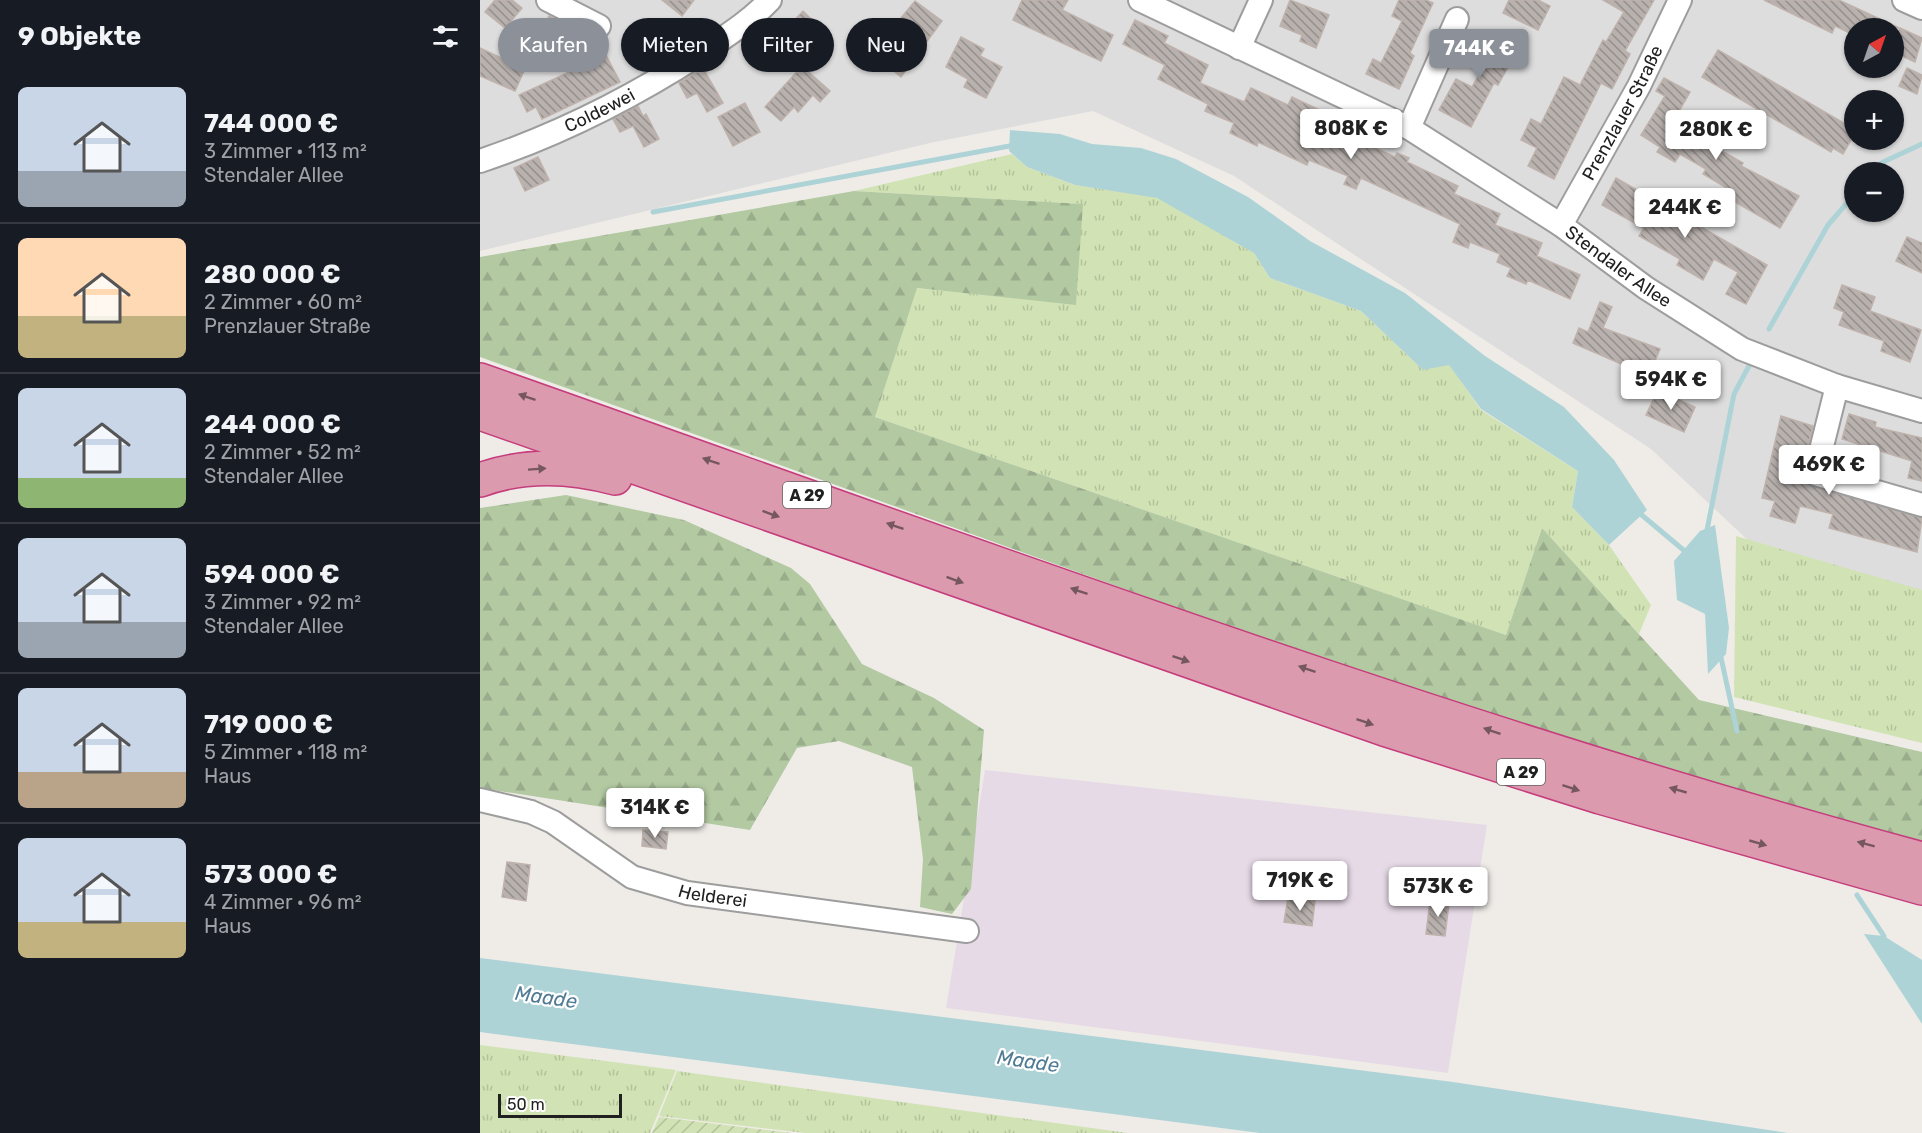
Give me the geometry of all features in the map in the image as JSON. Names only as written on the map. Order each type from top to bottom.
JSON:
[{"type":"highway","name":"A 29","points":[[480,380],[1134,610],[1604,769],[1922,859]]},
{"type":"highway","name":"A 29","points":[[480,413],[1384,729],[1600,797],[1922,888]]},
{"type":"highway","points":[[480,480],[513,471],[543,468],[585,470],[663,492],[696,488]]},
{"type":"street","points":[[548,0],[583,18]]},
{"type":"street","name":"Coldewei","points":[[480,161],[582,119],[657,81],[750,21],[770,0]]},
{"type":"street","name":"Stendaler Allee","points":[[1140,0],[1409,128],[1561,225],[1646,288],[1743,349],[1836,386],[1922,411]]},
{"type":"street","points":[[1239,48],[1261,0]]},
{"type":"street","name":"Prenzlauer Straße","points":[[1561,225],[1639,86],[1680,0]]},
{"type":"street","points":[[1904,0],[1922,8]]},
{"type":"street","points":[[1409,128],[1457,19]]},
{"type":"street","points":[[1836,386],[1815,474],[1922,505]]},
{"type":"street","name":"Helderei","points":[[480,800],[531,812],[553,822],[632,877],[687,893],[967,931]]},
{"type":"shaded area","points":[[480,0],[1922,0],[1922,593],[1752,544],[1651,449],[1234,176],[1093,111],[930,143],[480,251]]},
{"type":"shaded area","points":[[985,770],[1487,825],[1448,1073],[946,1008]]},
{"type":"green space","points":[[1012,154],[1027,167],[1075,185],[1157,197],[1254,253],[1270,278],[1361,311],[1423,370],[1449,364],[1481,410],[1578,471],[1572,507],[1609,545],[1651,605],[1639,634],[1542,528],[1506,635],[875,417],[916,288],[1076,304],[1082,204],[854,191]]},
{"type":"green space","points":[[854,191],[1083,204],[1076,305],[917,288],[875,417],[1506,635],[1542,528],[1699,700],[1922,752],[1922,842],[1569,749],[480,357],[480,257]]},
{"type":"green space","points":[[566,495],[684,520],[791,568],[810,584],[862,664],[934,698],[984,730],[971,889],[952,914],[920,907],[923,859],[912,767],[839,741],[797,748],[750,830],[480,788],[480,508]]},
{"type":"green space","points":[[1736,536],[1922,590],[1922,743],[1734,697]]},
{"type":"green space","points":[[480,1045],[676,1070],[650,1133],[480,1133]]},
{"type":"green space","points":[[677,1071],[1128,1133],[805,1133],[659,1116]]},
{"type":"green space","points":[[659,1117],[792,1133],[652,1133]]},
{"type":"water","points":[[1010,130],[1060,134],[1092,144],[1141,148],[1176,159],[1248,197],[1310,241],[1405,293],[1485,356],[1564,407],[1614,460],[1647,510],[1609,545],[1572,507],[1578,471],[1481,409],[1449,365],[1423,370],[1361,311],[1270,278],[1254,253],[1157,198],[1075,185],[1027,167],[1009,151]]},
{"type":"water","points":[[1715,525],[1729,628],[1726,654],[1708,674],[1705,614],[1677,600],[1674,561],[1700,531]]},
{"type":"water","points":[[1864,934],[1884,936],[1922,960],[1922,1024]]},
{"type":"water","name":"Maade","points":[[480,958],[1453,1082],[1788,1133],[1260,1133],[480,1032]]},
{"type":"building","points":[[495,0],[512,0],[522,8],[514,18],[498,18],[498,22],[485,12]]},
{"type":"building","points":[[662,0],[694,0],[682,16]]},
{"type":"building","points":[[1022,0],[1068,0],[1062,10],[1113,35],[1101,61],[1013,20]]},
{"type":"building","points":[[1290,0],[1329,15],[1316,48],[1300,41],[1302,35],[1280,26]]},
{"type":"building","points":[[1399,0],[1426,0],[1433,3],[1410,53],[1414,56],[1399,89],[1366,74],[1373,59],[1381,63],[1402,21],[1392,16]]},
{"type":"building","points":[[1509,0],[1538,0],[1550,6],[1538,30],[1503,13]]},
{"type":"building","points":[[1603,0],[1654,0],[1625,51],[1630,54],[1612,89],[1601,83],[1554,179],[1528,166],[1537,148],[1521,140],[1531,119],[1541,124],[1564,77],[1580,85],[1603,40],[1606,42],[1624,12]]},
{"type":"building","points":[[1764,0],[1839,0],[1878,18],[1844,18],[1844,30],[1835,26],[1832,33]]},
{"type":"building","points":[[915,1],[942,21],[927,41],[927,18],[901,18]]},
{"type":"building","points":[[803,11],[810,18],[796,18]]},
{"type":"building","points":[[1135,20],[1168,36],[1164,43],[1208,65],[1200,83],[1244,102],[1251,88],[1288,105],[1292,97],[1330,115],[1327,123],[1367,140],[1366,144],[1395,157],[1397,153],[1409,158],[1407,162],[1458,186],[1454,194],[1500,214],[1495,225],[1542,243],[1537,256],[1580,275],[1570,299],[1528,280],[1526,284],[1507,276],[1511,268],[1497,262],[1500,254],[1470,242],[1468,248],[1453,242],[1460,224],[1361,178],[1356,189],[1344,184],[1348,176],[1309,160],[1307,165],[1258,142],[1257,146],[1230,133],[1234,123],[1205,111],[1208,104],[1158,79],[1165,65],[1123,44]]},
{"type":"building","points":[[1904,30],[1922,38],[1915,62],[1904,57]]},
{"type":"building","points":[[1486,31],[1518,49],[1498,85],[1494,83],[1471,127],[1439,110],[1456,79],[1472,87],[1487,60],[1474,53]]},
{"type":"building","points":[[961,37],[984,49],[980,56],[1002,67],[986,98],[964,87],[968,79],[946,67]]},
{"type":"building","points":[[480,48],[498,56],[498,72],[523,72],[515,91],[480,76]]},
{"type":"building","points":[[1718,50],[1844,123],[1845,150],[1843,154],[1833,148],[1831,152],[1702,77]]},
{"type":"building","points":[[609,61],[620,82],[542,119],[536,107],[527,112],[519,95],[569,72],[609,72]]},
{"type":"building","points":[[1907,68],[1922,75],[1917,94],[1899,86]]},
{"type":"building","points":[[697,72],[705,72],[723,103],[707,112],[697,93],[687,98],[679,83]]},
{"type":"building","points":[[797,72],[809,72],[830,91],[820,102],[813,95],[798,112],[794,107],[781,121],[765,107]]},
{"type":"building","points":[[895,72],[905,72],[901,77]]},
{"type":"building","points":[[1664,78],[1690,92],[1674,120],[1678,122],[1677,124],[1716,150],[1717,148],[1743,163],[1741,166],[1799,196],[1780,228],[1723,195],[1727,188],[1703,174],[1706,169],[1680,154],[1675,162],[1657,152],[1660,147],[1641,135],[1665,96],[1656,91]]},
{"type":"building","points":[[745,103],[760,132],[733,146],[718,117]]},
{"type":"building","points":[[638,106],[643,116],[646,114],[659,139],[644,147],[633,126],[620,132],[613,119]]},
{"type":"building","points":[[538,157],[549,180],[525,191],[514,168]]},
{"type":"building","points":[[1616,178],[1767,265],[1746,304],[1726,294],[1738,272],[1714,259],[1703,280],[1677,265],[1680,259],[1639,236],[1644,228],[1602,205]]},
{"type":"building","points":[[1907,237],[1922,243],[1922,273],[1896,261]]},
{"type":"building","points":[[1842,285],[1875,297],[1870,311],[1921,330],[1910,362],[1881,351],[1884,341],[1839,325],[1844,312],[1834,308]]},
{"type":"building","points":[[1600,302],[1612,307],[1603,328],[1660,349],[1644,387],[1628,380],[1633,369],[1573,343],[1579,328],[1588,332]]},
{"type":"building","points":[[1658,390],[1695,407],[1684,432],[1646,415]]},
{"type":"building","points":[[1849,414],[1876,422],[1875,427],[1922,438],[1922,481],[1908,478],[1912,461],[1842,439]]},
{"type":"building","points":[[1781,416],[1813,426],[1802,471],[1806,484],[1922,518],[1917,552],[1829,528],[1833,514],[1800,506],[1795,523],[1770,516],[1775,501],[1762,498]]},
{"type":"building","points":[[643,830],[668,832],[666,849],[642,846]]},
{"type":"building","points":[[507,862],[530,865],[526,901],[502,897]]},
{"type":"building","points":[[1288,897],[1315,901],[1312,926],[1284,922]]},
{"type":"building","points":[[1430,901],[1449,903],[1445,936],[1426,934]]},
{"type":"waterway","points":[[1883,162],[1922,144]]},
{"type":"waterway","points":[[653,212],[1015,145]]},
{"type":"waterway","points":[[1769,329],[1828,225],[1844,207]]},
{"type":"waterway","points":[[1706,535],[1734,394],[1750,364]]},
{"type":"waterway","points":[[1637,511],[1687,553]]},
{"type":"waterway","points":[[1720,653],[1737,731]]},
{"type":"waterway","points":[[1857,895],[1884,936]]}]
